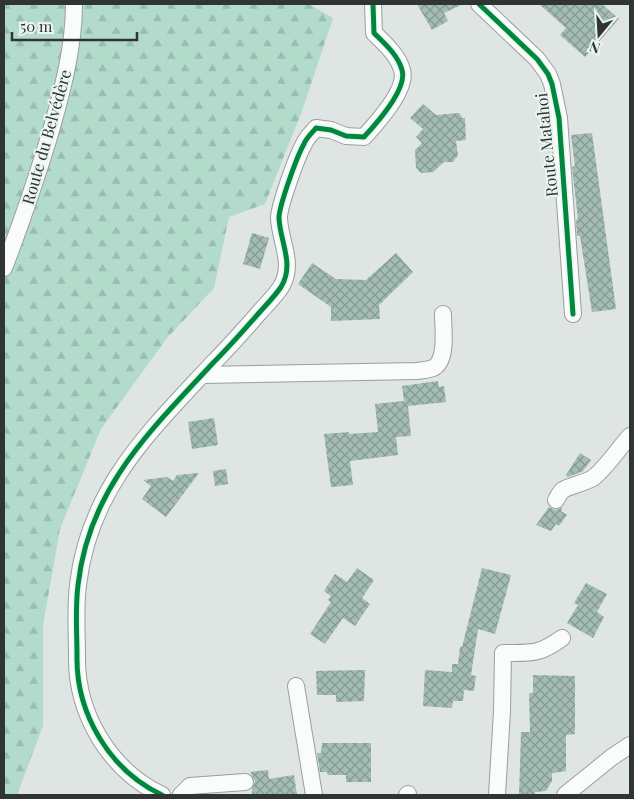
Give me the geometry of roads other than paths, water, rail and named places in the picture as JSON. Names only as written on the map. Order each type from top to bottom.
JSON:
[{"type":"street","name":"Route du Belvédère","points":[[4,268],[39,171],[62,94],[74,28],[74,4]]},
{"type":"street","points":[[162,795],[139,782],[124,768],[103,743],[88,720],[76,669],[76,616],[78,586],[88,532],[119,472],[145,436],[282,286],[288,269],[286,248],[279,217],[288,185],[304,143],[316,128],[331,130],[346,136],[364,137],[400,89],[403,71],[392,52],[374,32],[373,4]]},
{"type":"street","name":"Route Matahoi","points":[[478,4],[537,59],[548,74],[552,84],[558,118],[573,314]]},
{"type":"street","points":[[202,375],[431,369],[442,358],[443,314]]},
{"type":"street","points":[[556,500],[564,489],[579,485],[593,478],[603,469],[630,436]]},
{"type":"street","points":[[497,795],[503,653],[528,653],[546,650],[562,638]]},
{"type":"street","points":[[296,686],[314,795]]},
{"type":"street","points":[[566,795],[612,757],[630,745]]},
{"type":"street","points":[[181,795],[190,786],[245,782]]}]
